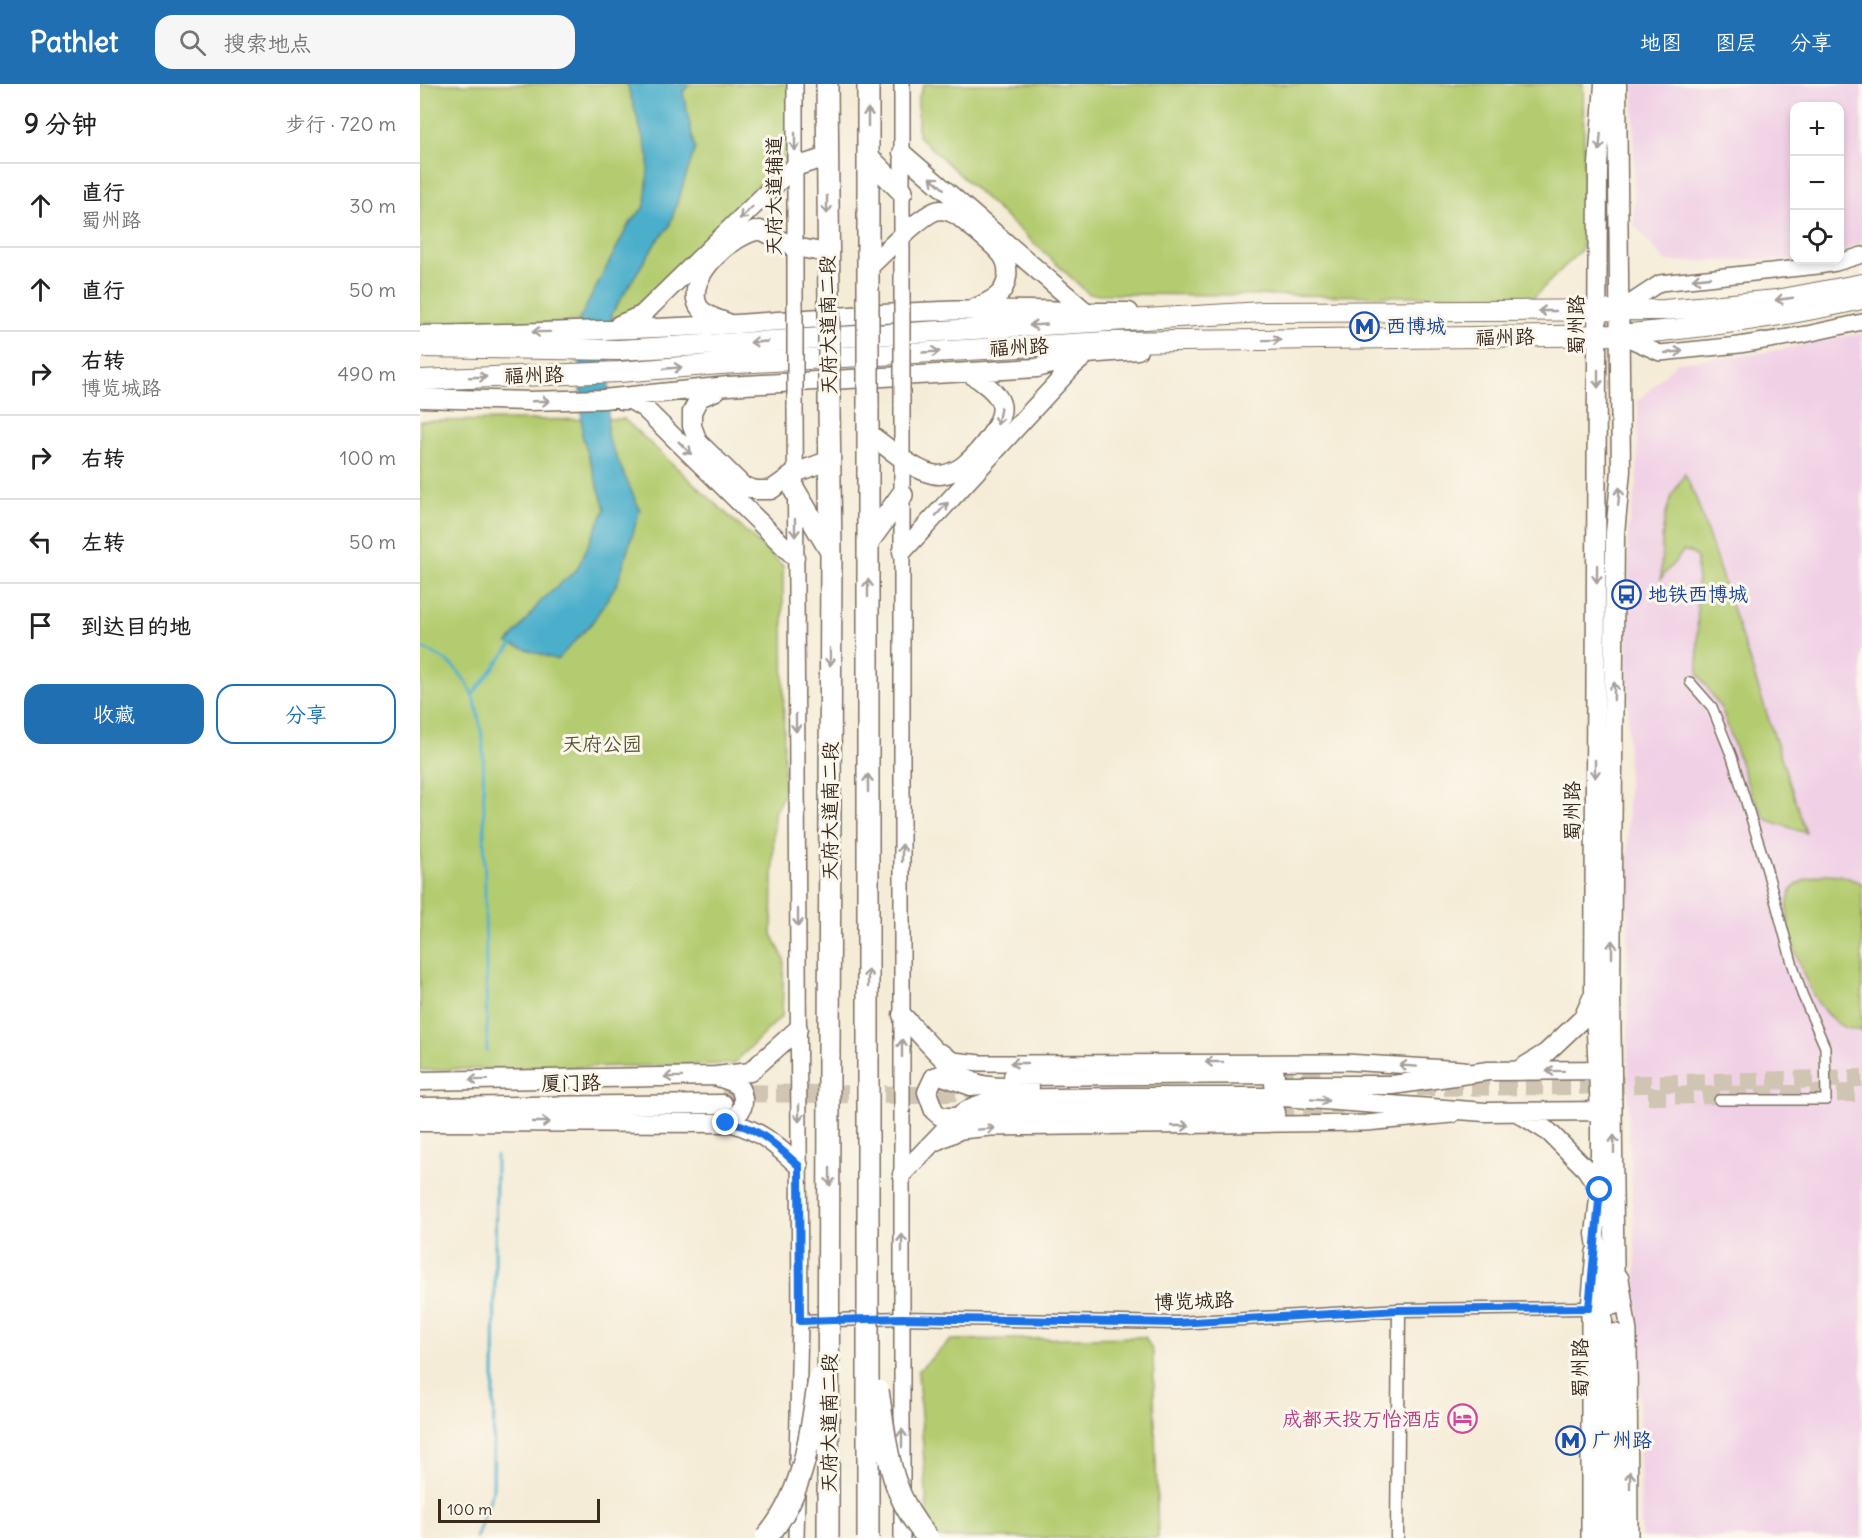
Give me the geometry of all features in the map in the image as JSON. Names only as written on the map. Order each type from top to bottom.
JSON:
[{"type":"highway","name":"天府大道南二段","points":[[827,84],[831,552],[828,1538]]},
{"type":"highway","name":"天府大道南二段","points":[[868,84],[868,1538]]},
{"type":"highway","points":[[868,157],[902,191]]},
{"type":"highway","points":[[795,482],[831,552]]},
{"type":"highway","points":[[868,542],[902,495]]},
{"type":"highway","points":[[766,1538],[789,1505],[801,1478],[830,1310]]},
{"type":"highway","points":[[868,1324],[889,1461],[896,1488],[906,1510],[927,1538]]},
{"type":"main road","name":"蜀州路","points":[[1604,84],[1598,165],[1594,994],[1605,1070],[1615,1230],[1617,1538]]},
{"type":"main road","name":"蜀州路","points":[[1605,1070],[1611,994],[1616,533],[1621,471],[1617,84]]},
{"type":"main road","points":[[902,153],[1086,312]]},
{"type":"main road","points":[[599,331],[629,322],[642,315],[788,172],[795,167],[827,157]]},
{"type":"main road","points":[[868,268],[931,213],[940,210],[950,212],[958,216],[1002,255],[1006,266],[1007,276],[1004,287],[997,296],[974,309]]},
{"type":"main road","points":[[730,324],[707,314],[698,304],[696,290],[700,277],[709,263],[739,238],[760,230],[795,247],[827,253]]},
{"type":"main road","name":"福州路","points":[[420,347],[619,350],[1263,312],[1664,310],[1777,300],[1862,285]]},
{"type":"main road","name":"福州路","points":[[420,380],[619,372],[1106,342],[1619,335],[1681,330],[1756,319],[1862,299]]},
{"type":"main road","points":[[420,335],[599,331],[974,309],[1045,309],[1086,312],[1263,312]]},
{"type":"main road","points":[[603,399],[728,386],[1037,368],[1087,354],[1247,341]]},
{"type":"main road","points":[[902,552],[1072,367],[1087,354]]},
{"type":"main road","points":[[868,433],[922,471],[938,475],[963,466],[993,433],[1001,417],[1001,404],[985,383],[969,373]]},
{"type":"main road","points":[[728,386],[699,398],[692,412],[692,426],[698,442],[743,486],[756,490],[771,490],[795,482],[830,460]]},
{"type":"main road","points":[[420,398],[529,401],[632,400],[644,408],[795,557]]},
{"type":"main road","points":[[1517,1071],[1546,1053],[1583,1018],[1594,994]]},
{"type":"main road","points":[[902,1015],[949,1065],[982,1085]]},
{"type":"main road","points":[[720,1091],[763,1062],[798,1029]]},
{"type":"main road","points":[[949,1065],[983,1074],[1012,1076],[1275,1074]]},
{"type":"main road","points":[[1276,1113],[940,1116],[934,1111],[927,1092],[934,1077],[940,1075],[971,1086],[1393,1085],[1488,1071],[1605,1070]]},
{"type":"main road","points":[[420,1081],[720,1091],[737,1085],[743,1101],[741,1109],[738,1115],[726,1123]]},
{"type":"main road","name":"厦门路","points":[[420,1095],[720,1091]]},
{"type":"main road","name":"厦门路","points":[[420,1107],[720,1091]]},
{"type":"main road","points":[[902,1174],[957,1117],[973,1107],[996,1099],[1283,1097],[1485,1112],[1607,1111]]},
{"type":"main road","name":"蜀州路","points":[[1603,1538],[1603,1287],[1596,1234],[1607,1111]]},
{"type":"main road","points":[[1517,1112],[1549,1132],[1586,1169],[1600,1190]]},
{"type":"main road","points":[[420,1122],[733,1123],[749,1128],[769,1139],[799,1166]]},
{"type":"street","name":"天府大道辅道","points":[[795,84],[795,557],[800,1321],[796,1538]]},
{"type":"street","points":[[902,84],[902,1538]]},
{"type":"street","points":[[1619,310],[1659,283],[1818,266],[1862,255]]},
{"type":"street","name":"福州路","points":[[1619,335],[1660,353],[1739,345],[1862,322]]},
{"type":"street","points":[[1690,682],[1712,707],[1732,758],[1797,976],[1825,1047],[1826,1101],[1719,1100]]},
{"type":"street","points":[[930,1043],[953,1060],[980,1063],[1345,1062],[1488,1071]]},
{"type":"street","points":[[930,1145],[961,1131],[991,1128],[1366,1123],[1485,1112]]},
{"type":"street","points":[[1615,1230],[1629,1332],[1630,1538]]},
{"type":"street","points":[[1589,1538],[1589,1308],[1596,1234]]},
{"type":"street","name":"博览城路","points":[[800,1321],[901,1318],[1177,1323],[1399,1310],[1589,1308]]},
{"type":"street","points":[[1397,1538],[1399,1310]]},
{"type":"shaded area","points":[[1634,84],[1862,84],[1862,244],[1844,250],[1844,102],[1790,102],[1790,259],[1666,262],[1634,225]]},
{"type":"shaded area","points":[[1862,334],[1862,1538],[1641,1538],[1638,1309],[1628,1111],[1628,530],[1637,484],[1638,401],[1677,362],[1761,353]]},
{"type":"green space","points":[[420,84],[789,84],[789,155],[627,316],[561,323],[420,323]]},
{"type":"green space","points":[[924,84],[1583,84],[1582,249],[1534,297],[1089,294],[918,136],[918,99]]},
{"type":"green space","name":"天府公园","points":[[624,419],[783,566],[784,794],[774,813],[772,934],[784,959],[782,1016],[733,1064],[420,1070],[420,421]]},
{"type":"green space","points":[[1685,474],[1697,501],[1806,833],[1767,820],[1750,791],[1722,710],[1698,673],[1697,558],[1691,552],[1683,551],[1661,579],[1662,535],[1666,514],[1674,491]]},
{"type":"green space","points":[[1825,874],[1840,875],[1862,883],[1862,1031],[1842,1026],[1824,1011],[1801,969],[1790,933],[1788,901],[1792,890],[1802,881]]},
{"type":"green space","points":[[1145,1337],[1153,1352],[1158,1538],[929,1538],[918,1371],[951,1340]]},
{"type":"water","points":[[627,84],[690,84],[683,92],[695,149],[669,227],[656,242],[612,313],[607,436],[640,510],[618,582],[592,623],[557,660],[508,643],[541,601],[577,569],[605,509],[582,435],[579,320],[629,224],[645,206],[649,158]]},
{"type":"waterway","points":[[473,694],[513,643]]},
{"type":"waterway","points":[[420,647],[455,668],[468,686],[477,708],[483,743],[487,1051]]},
{"type":"waterway","points":[[476,1538],[493,1491],[496,1156]]},
{"type":"tunnel","points":[[1275,1074],[1321,1078]]},
{"type":"tunnel","points":[[1417,1087],[1572,1086],[1862,1078]]},
{"type":"tunnel","points":[[722,1093],[919,1095],[984,1090]]},
{"type":"tunnel","points":[[1648,1096],[1862,1093]]},
{"type":"tunnel","points":[[1276,1112],[1342,1106]]},
{"type":"place","name":"西博城","points":[[1365,326]]},
{"type":"place","name":"地铁西博城","points":[[1627,594]]},
{"type":"place","name":"成都天投万怡酒店","points":[[1463,1419]]},
{"type":"place","name":"广州路","points":[[1571,1440]]},
{"type":"route","points":[[726,1123],[749,1128],[769,1139],[799,1166],[800,1321],[901,1318],[1177,1323],[1399,1310],[1589,1308],[1600,1190]]}]
